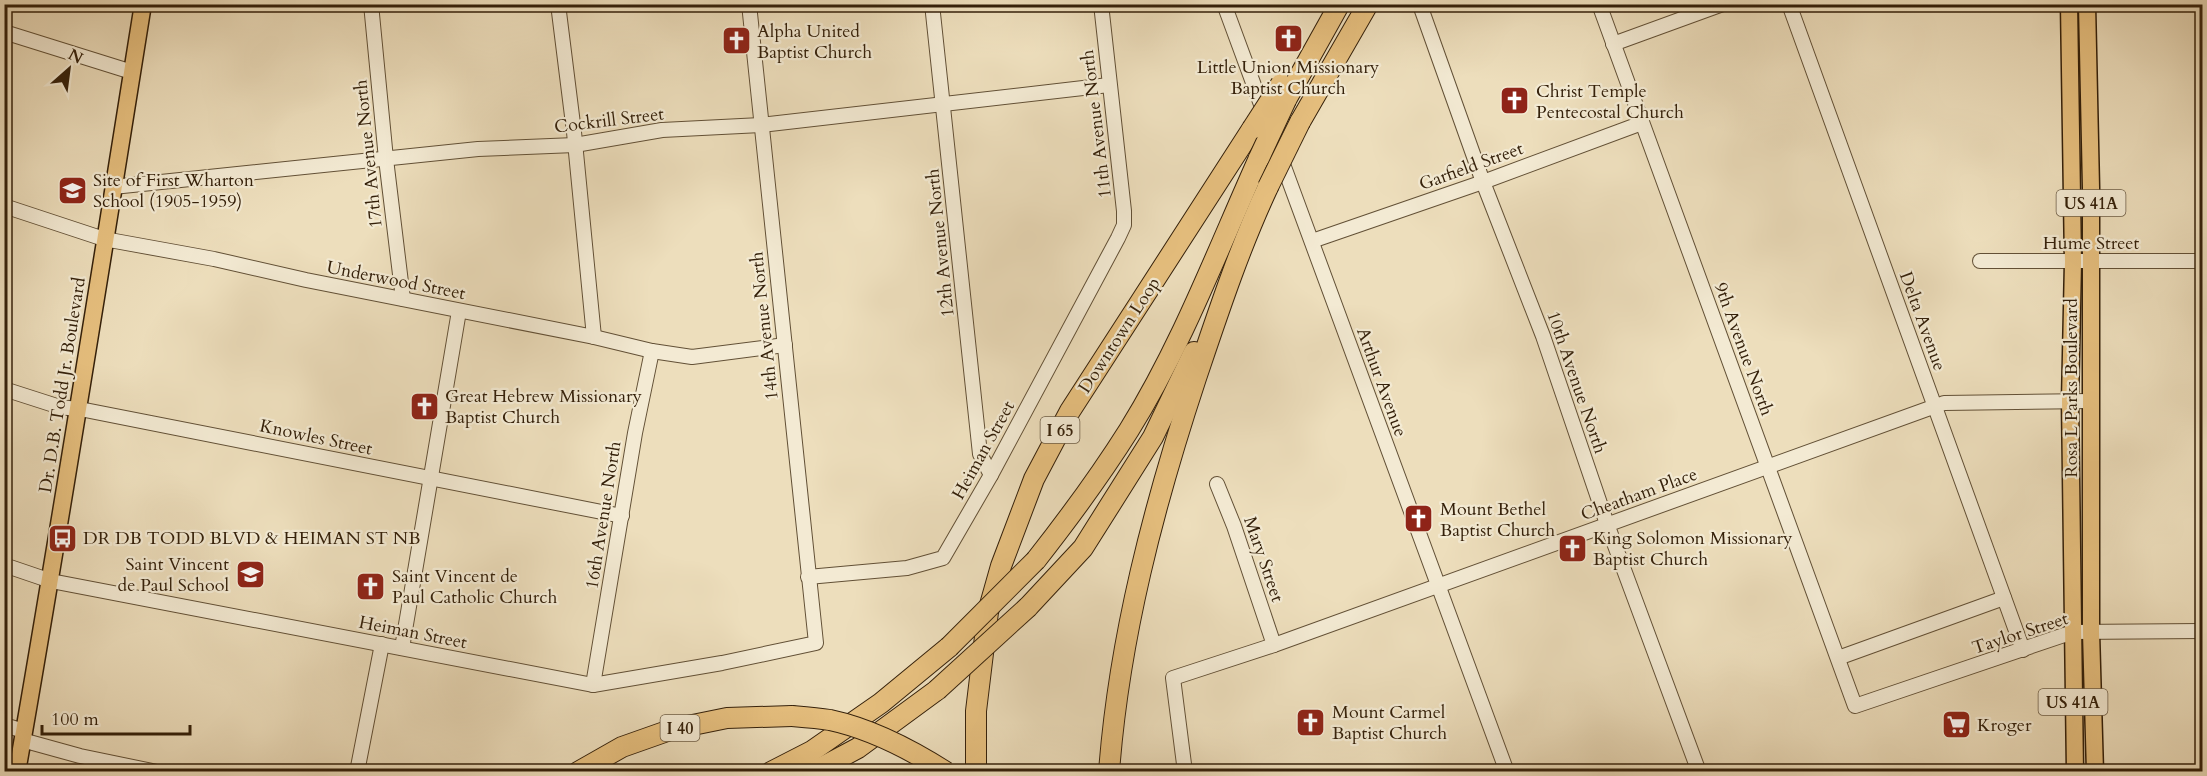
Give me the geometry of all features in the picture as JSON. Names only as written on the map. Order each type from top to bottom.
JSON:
[{"type":"highway","points":[[1109,771],[1131,618],[1150,531],[1177,435],[1228,282],[1244,239],[1300,122],[1368,4]]},
{"type":"highway","name":"Downtown Loop","points":[[976,771],[976,711],[988,612],[1001,566],[1034,479],[1070,411],[1252,129],[1283,92],[1339,5]]},
{"type":"highway","points":[[771,771],[812,751],[881,703],[949,647],[1036,560],[1084,500],[1130,428],[1171,354],[1259,158],[1283,92]]},
{"type":"highway","points":[[813,771],[858,748],[937,690],[1028,607],[1083,548],[1153,437],[1228,282]]},
{"type":"highway","name":"I 40","points":[[578,771],[622,747],[673,729],[727,718],[792,716],[829,720],[872,732],[915,752],[946,771]]},
{"type":"main road","name":"Dr. D.B. Todd Jr. Boulevard","points":[[17,771],[51,581],[143,4]]},
{"type":"main road","name":"Rosa L Parks Boulevard","points":[[2068,4],[2073,262],[2070,401],[2075,771]]},
{"type":"main road","name":"Rosa L Parks Boulevard","points":[[2087,4],[2091,262],[2091,632],[2095,771]]},
{"type":"street","name":"17th Avenue North","points":[[371,4],[386,159],[403,299]]},
{"type":"street","points":[[558,4],[594,337]]},
{"type":"street","name":"14th Avenue North","points":[[749,4],[816,643]]},
{"type":"street","name":"12th Avenue North","points":[[932,4],[980,454],[992,475]]},
{"type":"street","name":"11th Avenue North","points":[[1101,4],[1124,211],[1124,225],[1118,238]]},
{"type":"street","name":"Arthur Avenue","points":[[1224,4],[1507,771]]},
{"type":"street","name":"9th Avenue North","points":[[1599,4],[1855,706]]},
{"type":"street","points":[[1613,44],[1723,4]]},
{"type":"street","name":"Delta Avenue","points":[[1789,4],[2023,650]]},
{"type":"street","name":"10th Avenue North","points":[[1420,5],[1483,182],[1543,336],[1607,524],[1699,771]]},
{"type":"street","points":[[4,32],[132,72]]},
{"type":"street","name":"Cockrill Street","points":[[113,187],[478,149],[575,145],[662,130],[761,125],[1109,85]]},
{"type":"street","name":"Garfield Street","points":[[1312,241],[1483,182],[1642,123]]},
{"type":"street","name":"Underwood Street","points":[[4,206],[104,239],[214,259],[652,351],[692,357],[785,345]]},
{"type":"street","name":"Heiman Street","points":[[808,578],[907,568],[943,558],[992,475],[1118,238]]},
{"type":"street","name":"Hume Street","points":[[1980,261],[2202,261]]},
{"type":"street","points":[[402,648],[459,311]]},
{"type":"street","name":"16th Avenue North","points":[[593,685],[635,433],[652,351]]},
{"type":"street","name":"Knowles Street","points":[[4,389],[60,407],[622,516]]},
{"type":"street","name":"Cheatham Place","points":[[1185,771],[1173,678],[1274,645],[1944,403],[2090,401]]},
{"type":"street","name":"Mary Street","points":[[1218,484],[1274,645]]},
{"type":"street","name":"Heiman Street","points":[[4,565],[51,581],[593,685],[712,665],[816,643]]},
{"type":"street","points":[[1838,658],[2004,598]]},
{"type":"street","name":"Taylor Street","points":[[1855,706],[2073,632],[2202,632]]},
{"type":"street","points":[[357,771],[382,644]]},
{"type":"street","points":[[4,725],[22,742],[157,771]]},
{"type":"place","name":"Little Union Missionary Baptist Church","points":[[1288,38]]},
{"type":"place","name":"Alpha United Baptist Church","points":[[736,41]]},
{"type":"place","name":"Christ Temple Pentecostal Church","points":[[1515,101]]},
{"type":"place","name":"Site of First Wharton School (1905-1959)","points":[[72,190]]},
{"type":"place","name":"Great Hebrew Missionary Baptist Church","points":[[424,406]]},
{"type":"place","name":"Mount Bethel Baptist Church","points":[[1419,519]]},
{"type":"place","name":"DR DB TODD BLVD & HEIMAN ST NB","points":[[62,538]]},
{"type":"place","name":"King Solomon Missionary Baptist Church","points":[[1572,548]]},
{"type":"place","name":"Saint Vincent de Paul School","points":[[250,574]]},
{"type":"place","name":"Saint Vincent de Paul Catholic Church","points":[[371,586]]},
{"type":"place","name":"Mount Carmel Baptist Church","points":[[1311,722]]},
{"type":"place","name":"Kroger","points":[[1956,725]]}]
